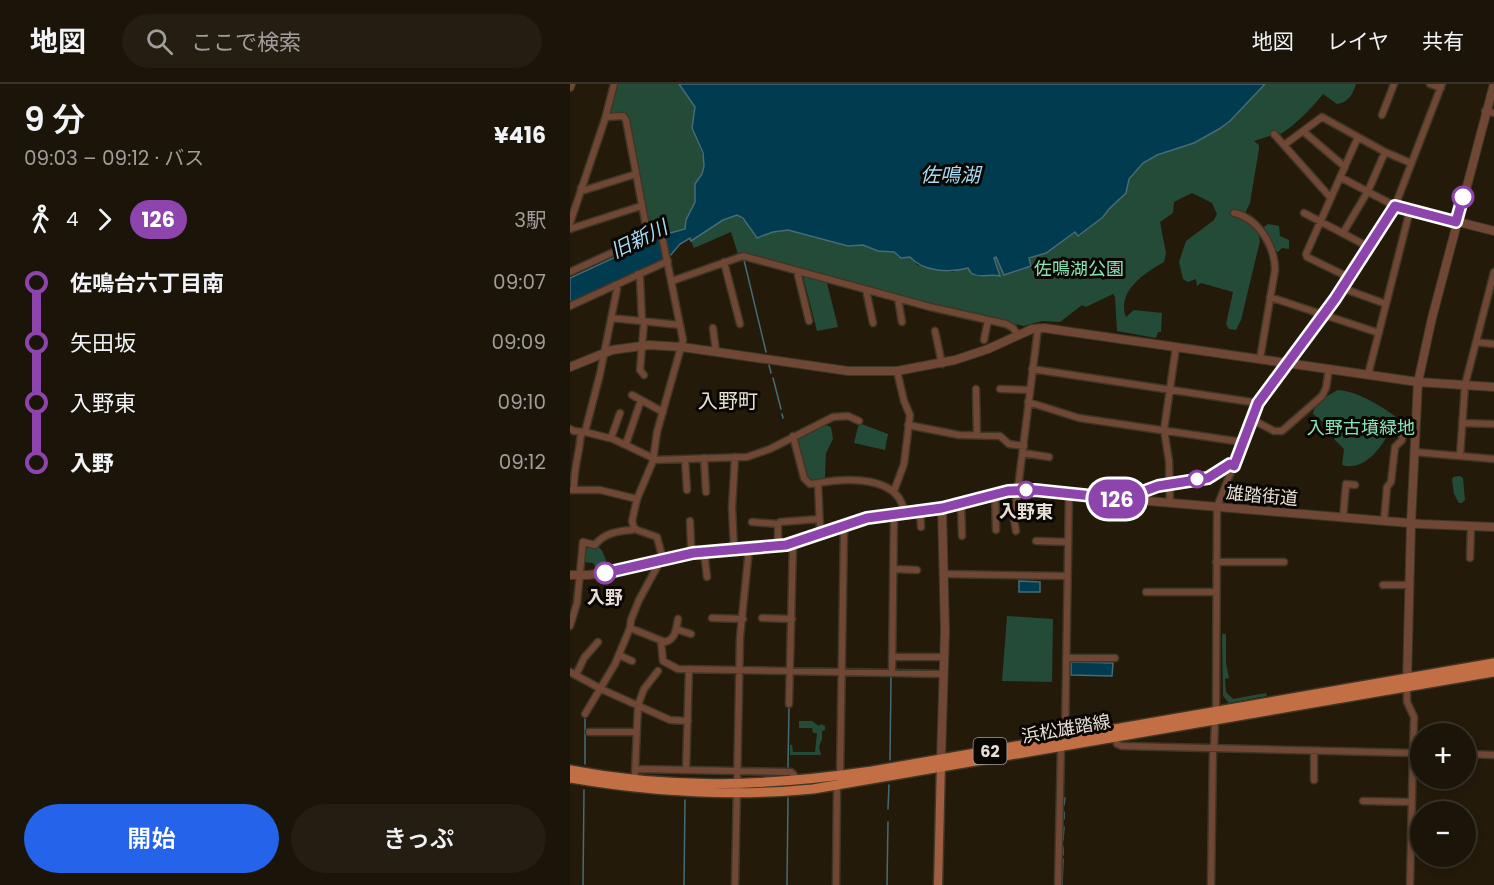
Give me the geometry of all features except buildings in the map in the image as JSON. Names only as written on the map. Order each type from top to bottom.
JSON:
[{"type":"main road","name":"浜松雄踏線","points":[[570,778],[658,790],[796,791],[839,781],[1407,682],[1494,663]]},
{"type":"main road","name":"浜松雄踏線","points":[[1407,682],[1494,672]]},
{"type":"main road","name":"浜松雄踏線","points":[[1063,742],[1115,737],[1215,716]]},
{"type":"main road","points":[[939,885],[941,763]]},
{"type":"main road","name":"浜松雄踏線","points":[[570,770],[634,774],[737,789],[795,781],[839,781]]},
{"type":"street","points":[[570,223],[606,117],[614,84]]},
{"type":"street","points":[[1382,115],[1394,84]]},
{"type":"street","points":[[1211,885],[1217,664],[1217,507],[1258,403],[1342,288],[1395,206],[1442,86],[1430,84]]},
{"type":"street","points":[[1414,723],[1407,702],[1407,682],[1418,382],[1431,318],[1456,222],[1490,112],[1494,84]]},
{"type":"street","points":[[606,117],[622,117],[626,120],[648,237]]},
{"type":"street","points":[[1284,145],[1322,117],[1384,152],[1412,163]]},
{"type":"street","points":[[1304,132],[1344,167]]},
{"type":"street","points":[[1274,134],[1330,197]]},
{"type":"street","points":[[1348,278],[1307,257],[1306,254],[1358,136]]},
{"type":"street","points":[[1343,233],[1368,191],[1384,152]]},
{"type":"street","points":[[581,188],[585,190],[636,174]]},
{"type":"street","points":[[1340,177],[1395,206],[1494,231]]},
{"type":"street","points":[[570,229],[641,206]]},
{"type":"street","points":[[1368,375],[1410,210]]},
{"type":"street","points":[[1234,213],[1253,221],[1262,231],[1275,265],[1260,359]]},
{"type":"street","points":[[1304,213],[1369,247]]},
{"type":"street","points":[[570,272],[657,232],[662,236],[683,340],[657,432],[653,459],[637,498],[633,514],[634,528]]},
{"type":"street","points":[[672,281],[743,256],[898,299],[1010,325],[1018,335]]},
{"type":"street","points":[[570,306],[668,260]]},
{"type":"street","points":[[724,262],[740,324]]},
{"type":"street","points":[[797,271],[809,321]]},
{"type":"street","points":[[1460,456],[1465,385],[1494,272]]},
{"type":"street","points":[[638,274],[643,321],[640,370],[644,375]]},
{"type":"street","points":[[615,285],[617,289],[605,352],[583,432],[572,490],[600,490],[637,498]]},
{"type":"street","points":[[1342,288],[1386,304]]},
{"type":"street","points":[[866,290],[873,324]]},
{"type":"street","points":[[1270,297],[1379,333]]},
{"type":"street","points":[[898,299],[902,322]]},
{"type":"street","points":[[611,318],[680,325]]},
{"type":"street","points":[[984,340],[987,320]]},
{"type":"street","points":[[713,328],[716,352]]},
{"type":"street","points":[[570,367],[605,352],[641,345],[681,347],[841,370],[897,371],[942,364],[980,352],[1038,328],[1418,382],[1494,387]]},
{"type":"street","points":[[1016,531],[1014,519],[1017,490],[1038,328]]},
{"type":"street","points":[[935,331],[942,364]]},
{"type":"street","points":[[1476,342],[1494,344]]},
{"type":"street","points":[[1170,503],[1171,483],[1164,430],[1176,347]]},
{"type":"street","points":[[1032,369],[1258,403]]},
{"type":"street","points":[[1251,419],[1274,432],[1282,431],[1322,396],[1326,388],[1329,369]]},
{"type":"street","points":[[894,491],[904,464],[909,411],[904,401],[897,371]]},
{"type":"street","points":[[976,389],[977,435]]},
{"type":"street","points":[[1000,389],[1029,390]]},
{"type":"street","points":[[632,395],[663,412]]},
{"type":"street","points":[[626,444],[641,400]]},
{"type":"street","points":[[1028,402],[1075,417],[1242,442]]},
{"type":"street","points":[[611,438],[620,412]]},
{"type":"street","points":[[570,429],[611,438],[653,459],[686,459],[747,457],[770,449],[838,416],[848,416],[859,421]]},
{"type":"street","points":[[1462,423],[1494,424]]},
{"type":"street","points":[[1384,521],[1387,487],[1391,482],[1395,447],[1402,440],[1404,424],[1415,424]]},
{"type":"street","points":[[908,425],[959,435],[1000,436],[1009,444],[1049,457]]},
{"type":"street","points":[[793,436],[804,478],[810,483],[833,480],[859,481],[885,486],[894,491],[904,512]]},
{"type":"street","points":[[1414,452],[1494,459]]},
{"type":"street","points":[[734,549],[732,501],[735,457]]},
{"type":"street","points":[[704,458],[706,492]]},
{"type":"street","points":[[686,459],[687,489]]},
{"type":"street","points":[[1131,500],[1131,496],[1141,491],[1171,483],[1208,478],[1230,464],[1234,466]]},
{"type":"street","points":[[818,483],[819,519],[822,534]]},
{"type":"street","points":[[1343,518],[1346,484],[1355,485]]},
{"type":"street","name":"雄踏街道","points":[[574,575],[612,572],[693,553],[778,546],[867,518],[942,508],[995,493],[1017,490],[1411,524],[1494,527]]},
{"type":"street","points":[[995,493],[996,530]]},
{"type":"street","points":[[1059,885],[1069,494]]},
{"type":"street","points":[[961,503],[962,536]]},
{"type":"street","points":[[941,763],[944,674],[942,508]]},
{"type":"street","points":[[920,510],[921,527]]},
{"type":"street","points":[[892,673],[894,513]]},
{"type":"street","points":[[752,522],[778,524],[819,519]]},
{"type":"street","points":[[690,520],[693,553]]},
{"type":"street","points":[[778,524],[778,546]]},
{"type":"street","points":[[836,885],[843,525]]},
{"type":"street","points":[[1470,558],[1471,527]]},
{"type":"street","points":[[585,714],[619,655],[639,600],[659,560],[655,535],[634,528]]},
{"type":"street","points":[[570,626],[577,603],[574,575],[584,542],[595,545],[603,536],[615,532],[632,531],[634,528]]},
{"type":"street","points":[[1036,541],[1068,542]]},
{"type":"street","points":[[789,704],[793,543]]},
{"type":"street","points":[[735,885],[740,637],[749,549]]},
{"type":"street","points":[[704,552],[706,577]]},
{"type":"street","points":[[1216,562],[1284,562]]},
{"type":"street","points":[[894,569],[917,570]]},
{"type":"street","points":[[944,574],[1068,576]]},
{"type":"street","points":[[1383,585],[1410,585]]},
{"type":"street","points":[[1146,592],[1216,592]]},
{"type":"street","points":[[712,618],[743,619]]},
{"type":"street","points":[[762,618],[792,619]]},
{"type":"street","points":[[630,628],[665,642],[672,639],[678,619]]},
{"type":"street","points":[[676,629],[691,634]]},
{"type":"street","points":[[661,641],[663,661],[678,669],[944,674]]},
{"type":"street","points":[[597,642],[573,673],[601,689],[670,720],[688,721]]},
{"type":"street","points":[[619,655],[632,661]]},
{"type":"street","points":[[892,657],[944,657]]},
{"type":"street","points":[[1066,658],[1115,658]]},
{"type":"street","points":[[686,770],[689,669]]},
{"type":"street","points":[[658,671],[644,689],[638,705],[634,774],[686,770],[790,772],[794,775],[795,781]]},
{"type":"street","points":[[589,732],[637,732]]},
{"type":"street","points":[[1115,737],[1119,746],[1410,753]]},
{"type":"street","points":[[1314,751],[1314,780]]},
{"type":"street","points":[[1476,754],[1494,755]]},
{"type":"street","points":[[1364,801],[1410,802]]},
{"type":"street","points":[[1410,867],[1410,885]]},
{"type":"green space","points":[[617,84],[679,84],[695,107],[692,128],[704,159],[702,174],[695,184],[695,202],[686,220],[686,229],[666,235],[661,228],[649,232],[627,114],[614,116],[610,113]]},
{"type":"green space","name":"佐鳴湖公園","points":[[1265,84],[1356,84],[1352,94],[1344,102],[1337,104],[1323,94],[1302,117],[1284,132],[1277,136],[1276,134],[1254,141],[1259,145],[1259,149],[1250,203],[1244,215],[1258,232],[1260,241],[1241,320],[1236,330],[1229,329],[1226,324],[1233,292],[1201,283],[1197,286],[1196,279],[1188,282],[1183,279],[1179,262],[1186,241],[1214,220],[1217,214],[1212,203],[1192,193],[1174,202],[1173,213],[1160,222],[1166,253],[1164,262],[1141,277],[1125,299],[1126,317],[1134,310],[1162,313],[1161,332],[1158,332],[1156,338],[1117,331],[1113,294],[1086,307],[1082,305],[1060,322],[1042,321],[1024,326],[930,305],[738,254],[731,232],[694,248],[691,241],[723,220],[737,215],[746,222],[755,237],[760,238],[773,232],[788,230],[848,246],[863,245],[878,251],[894,252],[898,257],[910,257],[917,265],[952,272],[968,268],[995,275],[998,267],[994,258],[996,257],[1004,275],[1031,266],[1029,259],[1046,253],[1075,231],[1079,236],[1103,217],[1126,193],[1129,179],[1143,163],[1157,155],[1194,143],[1219,129],[1230,121]]},
{"type":"green space","points":[[1268,224],[1279,226],[1280,236],[1289,240],[1289,249],[1282,248],[1278,252],[1275,251],[1264,229]]},
{"type":"green space","points":[[803,276],[827,283],[838,327],[817,331]]},
{"type":"green space","name":"入野古墳緑地","points":[[1338,390],[1362,397],[1399,419],[1399,437],[1388,434],[1370,458],[1356,465],[1342,465],[1344,449],[1334,439],[1335,432],[1313,414],[1326,397]]},
{"type":"green space","points":[[859,423],[888,434],[885,450],[854,443]]},
{"type":"green space","points":[[823,424],[831,427],[833,439],[826,453],[825,477],[818,481],[808,480],[797,438]]},
{"type":"green space","points":[[1453,477],[1463,478],[1465,500],[1462,503],[1459,503],[1454,494],[1452,480]]},
{"type":"green space","points":[[597,546],[604,556],[606,569],[598,570],[593,563],[583,562],[584,549]]},
{"type":"green space","points":[[1007,616],[1053,619],[1052,682],[1002,681]]},
{"type":"green space","points":[[1224,633],[1229,678],[1225,679],[1226,692],[1233,699],[1266,693],[1267,696],[1229,703],[1223,696],[1222,635]]},
{"type":"green space","points":[[799,721],[812,721],[819,726],[821,724],[825,726],[819,747],[821,755],[790,755],[790,745],[792,745],[793,752],[815,752],[817,733],[813,733],[812,728],[799,728]]},
{"type":"water","name":"佐鳴湖","points":[[679,84],[1265,84],[1230,121],[1219,129],[1194,143],[1157,155],[1143,163],[1129,179],[1126,193],[1103,217],[1078,236],[1075,232],[1046,253],[1029,258],[1031,266],[1004,275],[996,257],[994,258],[1000,276],[978,276],[971,273],[968,268],[938,270],[922,266],[910,257],[901,258],[894,252],[878,251],[863,245],[848,246],[788,230],[773,232],[757,238],[743,218],[737,215],[723,220],[691,241],[690,238],[680,244],[669,257],[570,303],[570,278],[663,235],[685,229],[686,220],[695,202],[695,184],[704,166],[703,153],[692,128],[695,107]]},
{"type":"water","points":[[1019,581],[1040,582],[1040,592],[1019,592]]},
{"type":"water","points":[[1071,662],[1113,663],[1112,676],[1071,675]]},
{"type":"waterway","points":[[744,260],[766,352]]},
{"type":"waterway","points":[[769,365],[771,373]]},
{"type":"waterway","points":[[773,378],[781,409]]},
{"type":"waterway","points":[[782,414],[783,418]]},
{"type":"waterway","points":[[890,760],[891,677]]},
{"type":"waterway","points":[[788,768],[789,707]]},
{"type":"waterway","points":[[585,719],[585,764]]},
{"type":"waterway","points":[[888,809],[889,785]]},
{"type":"waterway","points":[[583,885],[584,790]]},
{"type":"waterway","points":[[787,885],[788,798]]},
{"type":"waterway","points":[[1064,805],[1065,798]]},
{"type":"waterway","points":[[684,885],[685,800]]},
{"type":"waterway","points":[[1064,812],[1064,819]]},
{"type":"waterway","points":[[887,885],[888,822]]},
{"type":"waterway","points":[[1063,840],[1064,827]]},
{"type":"waterway","points":[[1063,847],[1063,855]]},
{"type":"waterway","points":[[1062,885],[1063,859]]},
{"type":"bus line","name":"126","points":[[605,573],[693,553],[786,545],[867,518],[942,508],[1008,491],[1035,490],[1131,500],[1131,496],[1149,488],[1208,478],[1230,464],[1234,466],[1258,403],[1335,299],[1395,206],[1456,222],[1463,197]]},
{"type":"place","name":"入野東","points":[[1026,490]]},
{"type":"place","name":"入野","points":[[605,573]]},
{"type":"district","name":"入野町","points":[[728,401]]},
{"type":"water label","name":"旧新川","points":[[639,239]]}]
